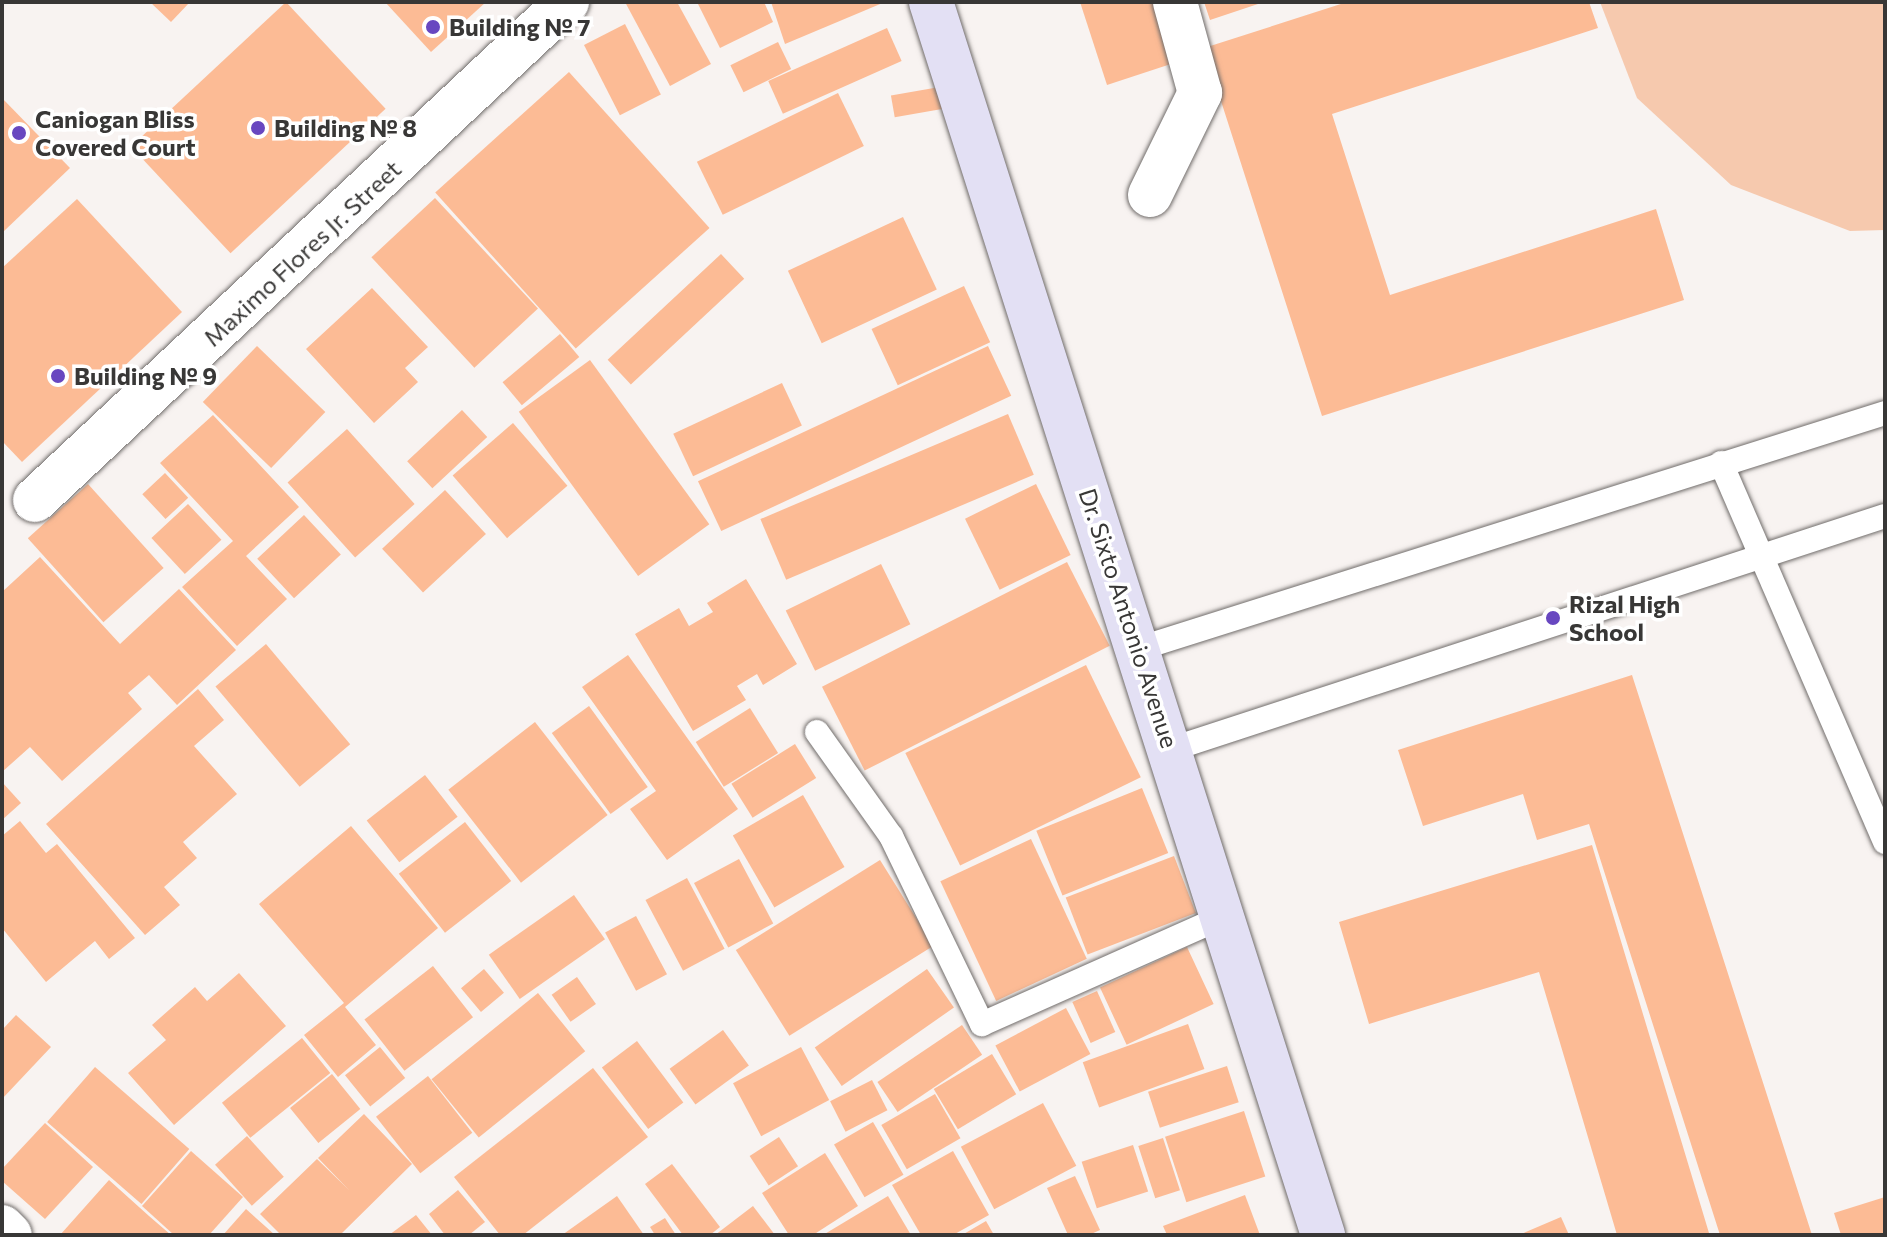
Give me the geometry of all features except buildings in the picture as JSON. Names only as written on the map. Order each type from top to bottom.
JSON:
[{"type":"main road","name":"Dr. Sixto Antonio Avenue","points":[[931,2],[1172,749],[1323,1235]]},
{"type":"street","name":"Maximo Flores Jr. Street","points":[[35,500],[567,2]]},
{"type":"street","points":[[1150,195],[1200,93],[1175,2]]},
{"type":"street","points":[[2,1227],[10,1235]]},
{"type":"lane","points":[[1138,649],[1885,413]]},
{"type":"lane","points":[[1721,463],[1758,560],[1831,707],[1885,842]]},
{"type":"lane","points":[[1172,749],[1885,516]]},
{"type":"lane","points":[[817,732],[891,836],[982,1024],[1225,916]]},
{"type":"shaded area","points":[[1600,2],[1885,2],[1885,230],[1850,231],[1731,185],[1637,98]]},
{"type":"place","name":"Building № 7","points":[[433,27]]},
{"type":"place","name":"Building № 8","points":[[258,128]]},
{"type":"place","name":"Caniogan Bliss Covered Court","points":[[19,133]]},
{"type":"place","name":"Building № 9","points":[[58,376]]},
{"type":"place","name":"Rizal High School","points":[[1553,618]]}]
